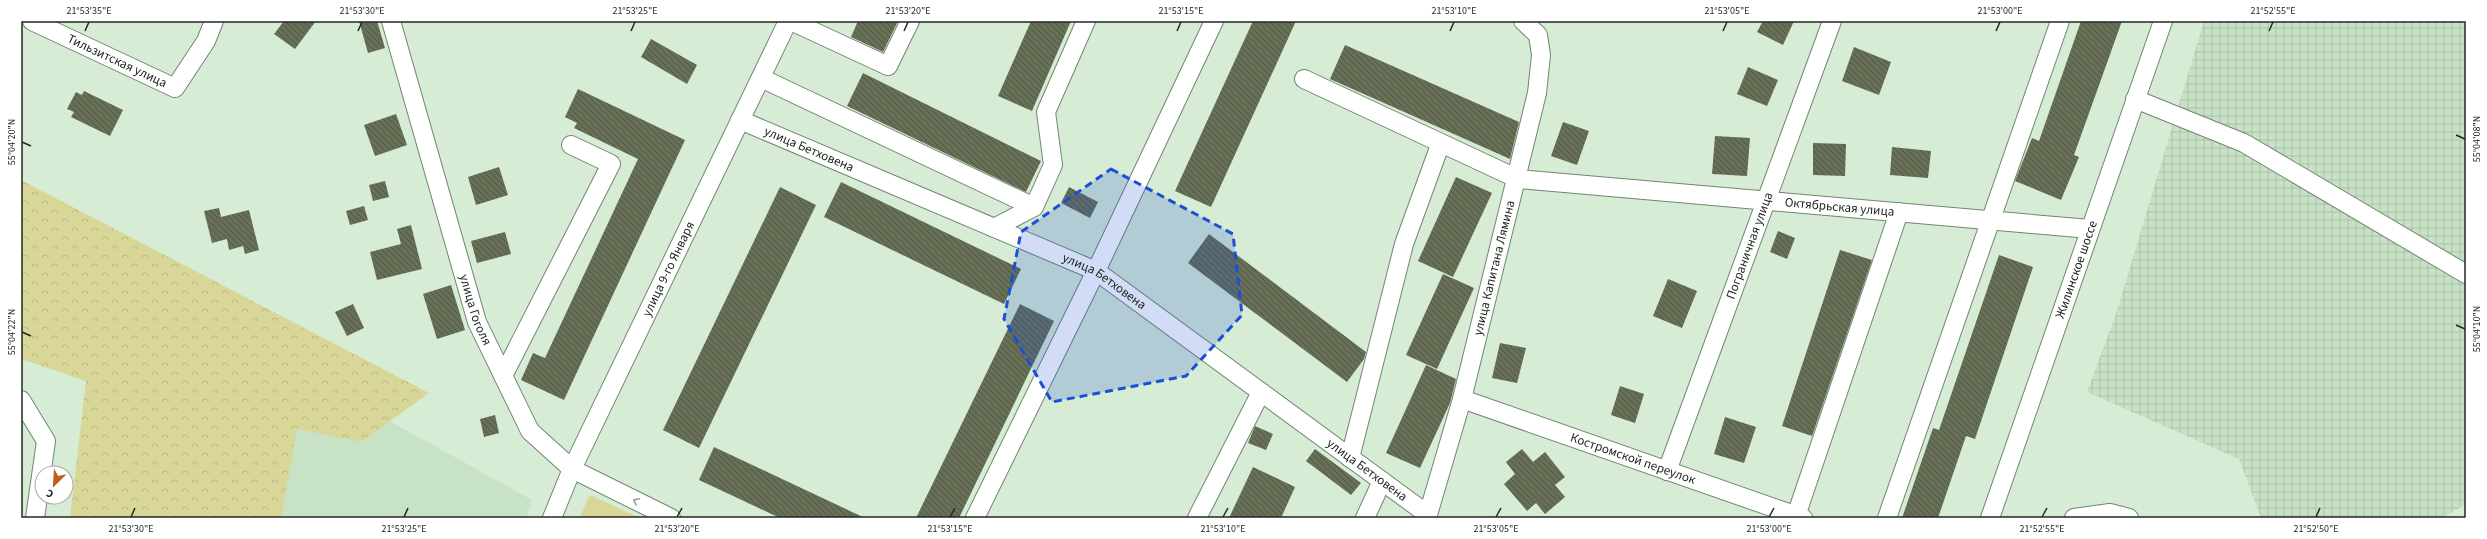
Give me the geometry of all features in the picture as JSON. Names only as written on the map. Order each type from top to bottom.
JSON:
[{"type":"street","name":"Тильзитская улица","points":[[32,21],[175,88],[206,41],[214,21]]},
{"type":"street","name":"улица Гоголя","points":[[391,21],[477,322],[530,431],[572,469],[671,518]]},
{"type":"street","points":[[790,21],[888,66],[910,21]]},
{"type":"street","name":"улица 9-го Января","points":[[552,518],[572,469],[740,120],[790,21]]},
{"type":"street","points":[[994,228],[1034,207],[1053,165],[1046,112],[1086,21]]},
{"type":"street","points":[[975,518],[1096,271],[1214,21]]},
{"type":"street","name":"улица Капитана Лямина","points":[[1427,516],[1462,399],[1518,179],[1537,93],[1541,55],[1540,28],[1524,21]]},
{"type":"street","name":"Пограничная улица","points":[[1667,471],[1832,21]]},
{"type":"street","points":[[1887,518],[2060,21]]},
{"type":"street","name":"Жилинское шоссе","points":[[1990,518],[2163,21]]},
{"type":"street","points":[[761,78],[1034,207]]},
{"type":"street","name":"Октябрьская улица","points":[[1304,80],[1518,179],[2090,229]]},
{"type":"street","points":[[2135,99],[2244,143],[2466,274]]},
{"type":"street","name":"улица Бетховена","points":[[740,120],[1096,271],[1382,481],[1427,516]]},
{"type":"street","points":[[1350,458],[1404,244],[1440,144]]},
{"type":"street","points":[[504,376],[611,164],[571,145]]},
{"type":"street","points":[[1799,517],[1899,212]]},
{"type":"street","points":[[1197,518],[1261,392]]},
{"type":"street","name":"Костромской переулок","points":[[1462,399],[1799,517]]},
{"type":"street","points":[[21,400],[46,441],[35,518]]},
{"type":"street","points":[[1365,518],[1382,481]]},
{"type":"street","points":[[2074,518],[2110,513],[2129,518]]},
{"type":"highlighted area","points":[[1111,169],[1233,234],[1242,315],[1186,376],[1052,402],[1004,319],[1021,232]]},
{"type":"shaded area","points":[[2204,21],[2466,21],[2466,504],[2442,518],[2261,518],[2239,459],[2087,392],[2116,314]]},
{"type":"shaded area","points":[[317,381],[532,500],[526,518],[274,518],[285,405]]},
{"type":"green space","points":[[21,180],[429,393],[361,442],[297,429],[281,518],[70,518],[72,505],[74,505],[74,484],[86,381],[21,359]]},
{"type":"green space","points":[[590,495],[640,518],[579,518]]},
{"type":"building","points":[[284,21],[316,21],[295,49],[274,34]]},
{"type":"building","points":[[359,21],[377,21],[385,48],[368,53]]},
{"type":"building","points":[[858,21],[898,21],[883,52],[851,37]]},
{"type":"building","points":[[1031,21],[1071,21],[1032,111],[998,96]]},
{"type":"building","points":[[1253,21],[1296,21],[1211,207],[1175,191]]},
{"type":"building","points":[[1763,21],[1794,21],[1783,45],[1757,32]]},
{"type":"building","points":[[2081,21],[2122,21],[2074,155],[2079,157],[2061,200],[2015,181],[2032,138],[2039,141]]},
{"type":"building","points":[[651,39],[697,65],[687,84],[641,57]]},
{"type":"building","points":[[1345,45],[1519,122],[1510,159],[1330,79]]},
{"type":"building","points":[[1854,47],[1891,62],[1879,95],[1842,81]]},
{"type":"building","points":[[1748,67],[1778,80],[1767,106],[1737,94]]},
{"type":"building","points":[[863,73],[1041,161],[1026,192],[847,106]]},
{"type":"building","points":[[578,89],[685,140],[564,400],[521,380],[533,353],[545,358],[638,159],[574,128],[577,123],[565,117]]},
{"type":"building","points":[[84,91],[123,110],[110,136],[71,117],[74,112],[67,109],[76,92],[82,95]]},
{"type":"building","points":[[396,114],[407,145],[375,156],[364,125]]},
{"type":"building","points":[[1563,122],[1589,131],[1577,165],[1551,156]]},
{"type":"building","points":[[1715,136],[1750,138],[1747,176],[1712,174]]},
{"type":"building","points":[[1813,143],[1846,144],[1845,176],[1813,175]]},
{"type":"building","points":[[1892,147],[1931,151],[1928,178],[1890,175]]},
{"type":"building","points":[[499,167],[508,195],[476,205],[468,177]]},
{"type":"building","points":[[1456,177],[1492,193],[1453,277],[1418,261]]},
{"type":"building","points":[[385,181],[389,197],[373,201],[369,185]]},
{"type":"building","points":[[841,182],[1021,269],[1004,304],[824,217]]},
{"type":"building","points":[[780,187],[816,205],[699,448],[663,430]]},
{"type":"building","points":[[1069,187],[1098,202],[1090,218],[1061,203]]},
{"type":"building","points":[[364,206],[368,220],[350,225],[346,211]]},
{"type":"building","points":[[219,208],[221,217],[249,210],[259,250],[245,254],[243,246],[229,250],[227,239],[212,243],[204,211]]},
{"type":"building","points":[[411,225],[422,269],[377,280],[370,252],[401,244],[397,229]]},
{"type":"building","points":[[1778,231],[1795,238],[1787,259],[1770,252]]},
{"type":"building","points":[[505,232],[511,254],[477,263],[471,241]]},
{"type":"building","points":[[1209,234],[1366,352],[1364,359],[1347,382],[1188,263]]},
{"type":"building","points":[[1840,250],[1872,260],[1812,436],[1782,426]]},
{"type":"building","points":[[1999,255],[2033,267],[1975,439],[1966,436],[1938,518],[1902,518],[1933,428],[1939,430]]},
{"type":"building","points":[[1443,274],[1474,288],[1437,369],[1406,355]]},
{"type":"building","points":[[1668,279],[1697,291],[1682,328],[1653,316]]},
{"type":"building","points":[[451,285],[465,330],[437,339],[423,294]]},
{"type":"building","points":[[353,304],[364,328],[347,336],[335,312]]},
{"type":"building","points":[[1020,304],[1054,321],[959,518],[916,518]]},
{"type":"building","points":[[1500,343],[1526,348],[1517,383],[1492,378]]},
{"type":"building","points":[[1426,365],[1456,379],[1450,403],[1420,468],[1386,453]]},
{"type":"building","points":[[1620,386],[1644,394],[1635,423],[1611,415]]},
{"type":"building","points":[[495,415],[499,433],[484,437],[480,419]]},
{"type":"building","points":[[1725,417],[1756,427],[1744,463],[1714,454]]},
{"type":"building","points":[[1255,426],[1273,434],[1266,450],[1248,443]]},
{"type":"building","points":[[714,447],[865,518],[780,518],[699,480]]},
{"type":"building","points":[[1315,449],[1361,483],[1351,495],[1306,461]]},
{"type":"building","points":[[1522,449],[1533,462],[1545,452],[1565,477],[1555,485],[1565,497],[1545,514],[1536,503],[1527,511],[1504,484],[1515,474],[1506,462]]},
{"type":"building","points":[[1253,467],[1295,487],[1281,518],[1229,518]]}]
